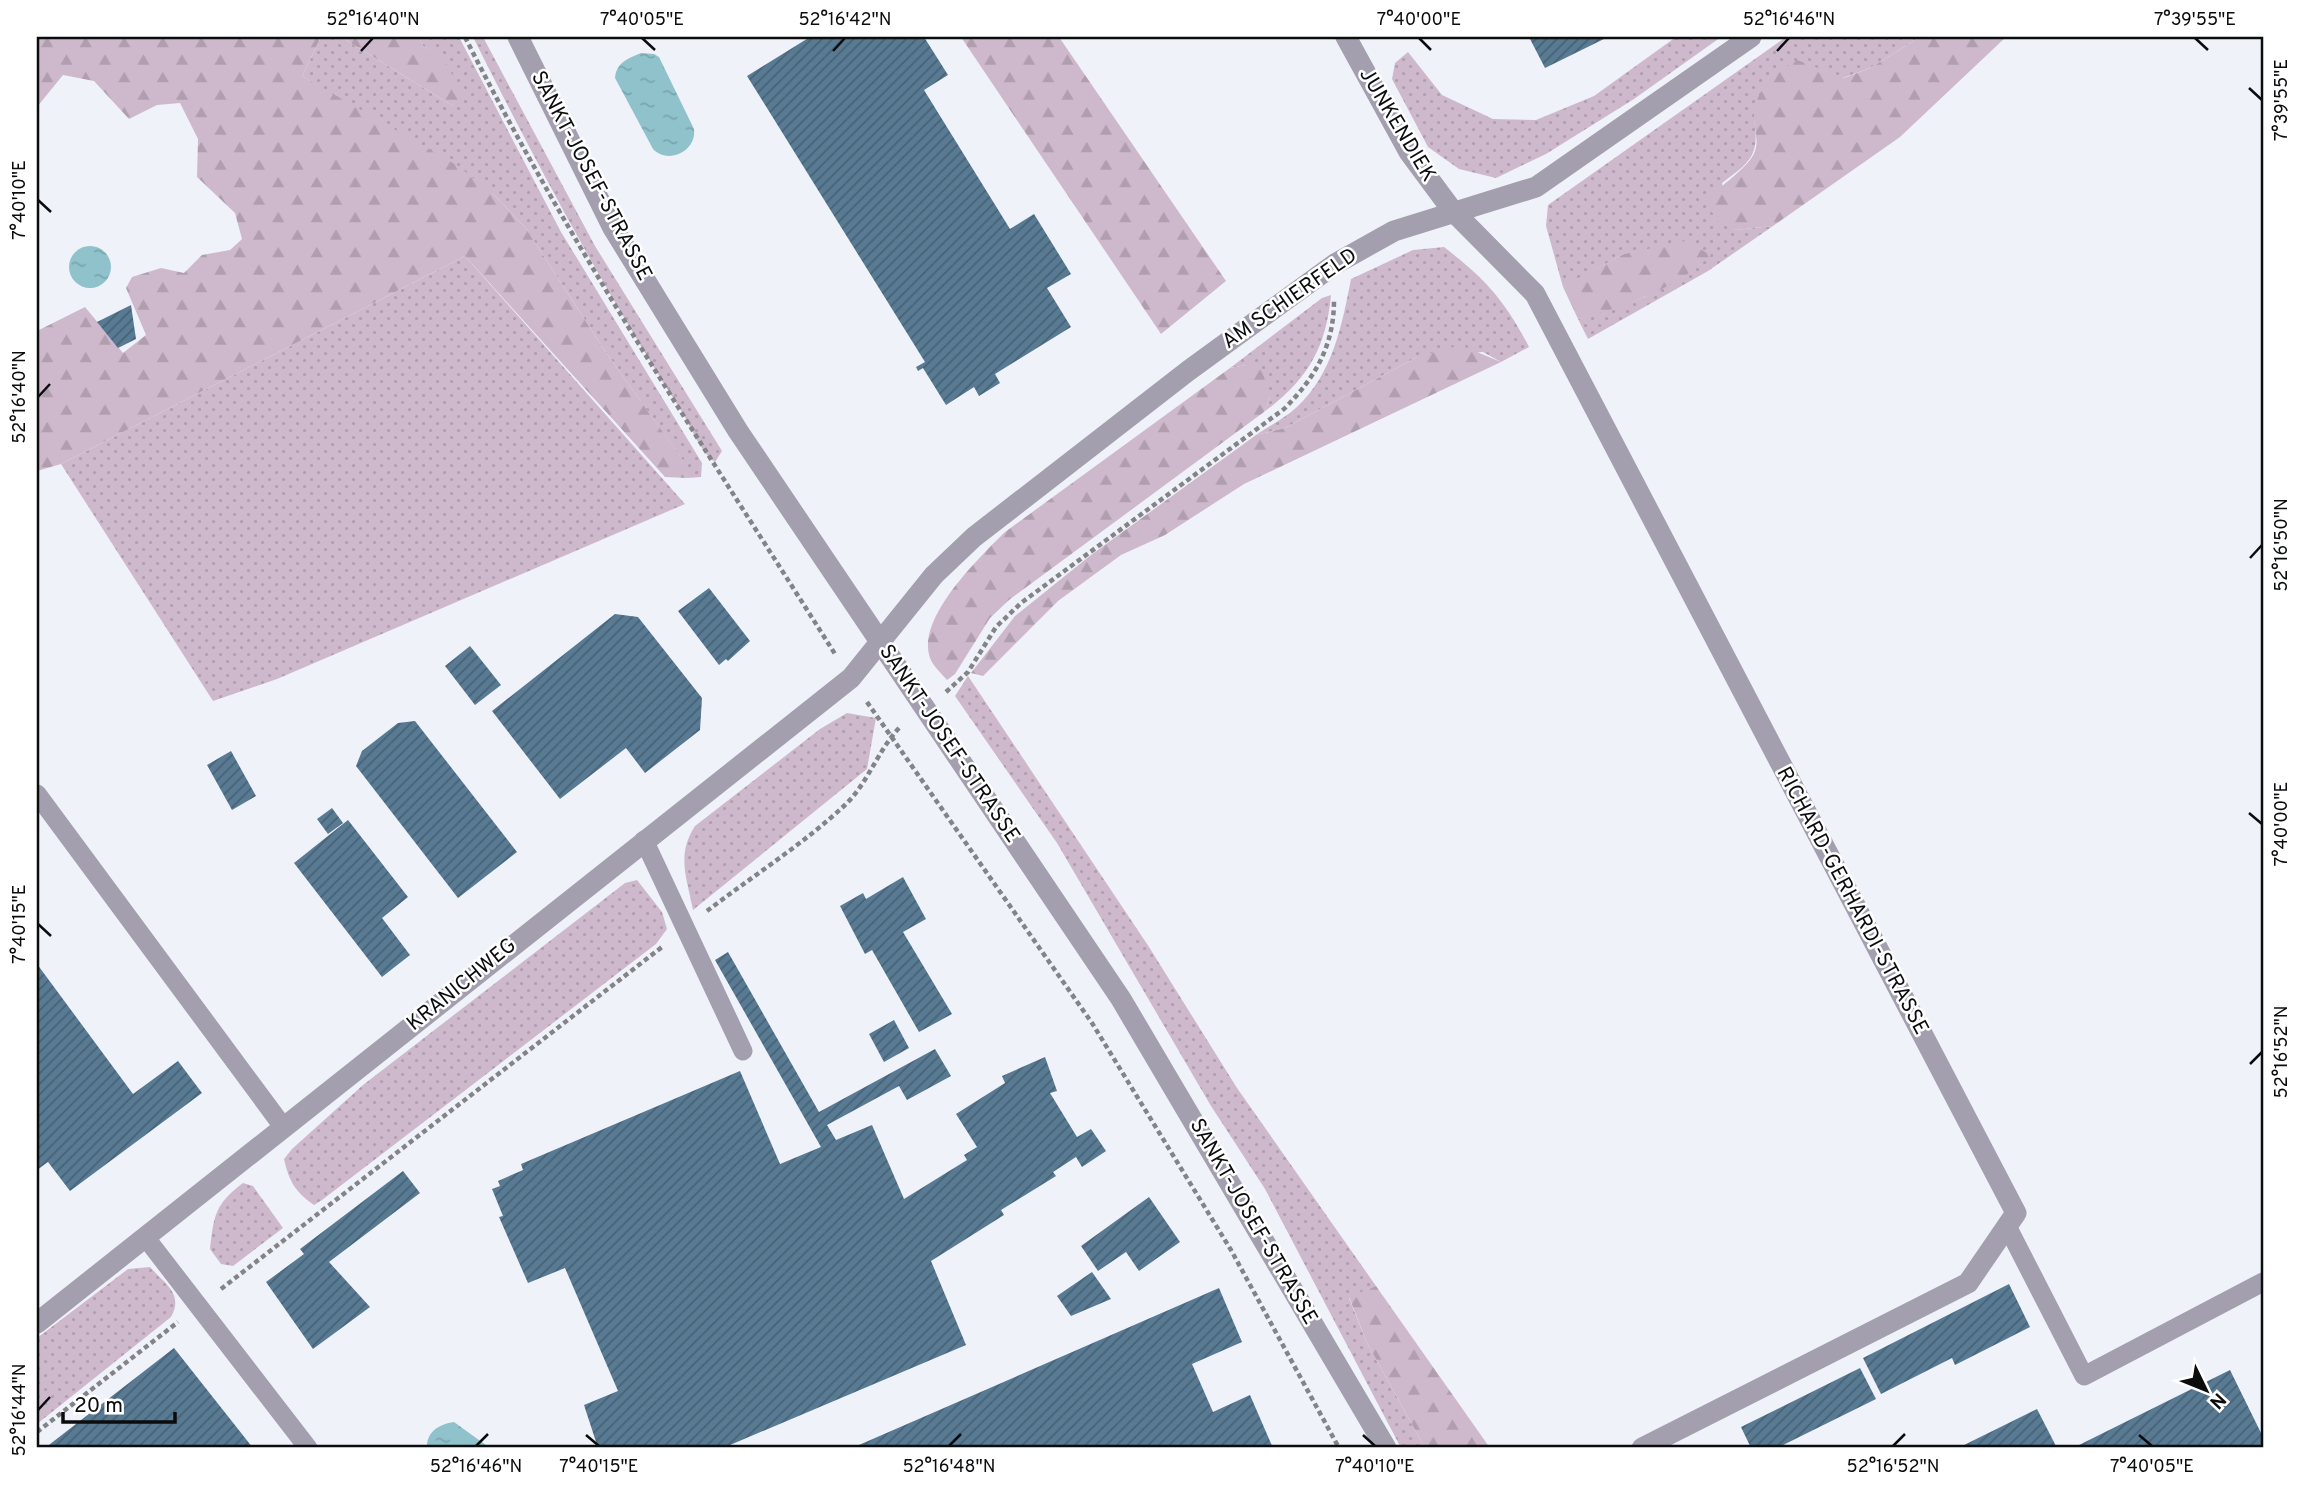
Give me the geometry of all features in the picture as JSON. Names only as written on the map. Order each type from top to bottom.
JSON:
[{"type":"street","name":"SANKT-JOSEF-STRASSE","points":[[518,37],[613,228],[738,431],[1121,999],[1385,1448]]},
{"type":"street","name":"JUNKENDIEK","points":[[1346,37],[1409,152],[1452,210]]},
{"type":"street","name":"AM SCHIERFELD","points":[[881,643],[934,575],[1019,499],[1335,264],[1394,231],[1452,210],[1535,187],[1751,37]]},
{"type":"street","name":"RICHARD-GERHARDI-STRASSE","points":[[1452,210],[1535,294],[2015,1213],[2007,1226]]},
{"type":"street","name":"KRANICHWEG","points":[[37,1323],[850,678],[881,643]]},
{"type":"street","points":[[1642,1448],[1968,1283],[2007,1226]]},
{"type":"lane","points":[[37,794],[284,1128]]},
{"type":"lane","points":[[644,840],[743,1051]]},
{"type":"lane","points":[[2007,1226],[2084,1376],[2263,1282]]},
{"type":"lane","points":[[146,1238],[308,1448]]},
{"type":"path","points":[[465,37],[504,114],[593,272],[850,678],[1092,1023],[1231,1250],[1339,1448]]},
{"type":"path","points":[[37,1432],[845,805],[874,770],[891,736],[922,704],[952,689],[968,672],[996,627],[1020,603],[1284,408],[1301,392],[1325,357],[1334,325],[1335,264]]},
{"type":"green space","points":[[37,37],[321,37],[302,76],[458,166],[493,194],[525,227],[605,351],[685,463],[687,478],[665,477],[465,256],[61,464],[37,471],[37,331],[85,307],[123,353],[146,335],[126,288],[132,277],[161,268],[184,273],[202,255],[230,250],[242,239],[235,213],[197,177],[198,139],[180,103],[157,105],[129,119],[94,81],[63,75],[37,107]]},
{"type":"green space","points":[[321,37],[341,37],[453,106],[442,57],[423,46],[419,37],[459,37],[561,232],[702,463],[701,477],[687,478],[684,462],[605,351],[525,227],[493,194],[302,76]]},
{"type":"green space","points":[[341,37],[419,37],[423,46],[442,56],[465,98],[453,106]]},
{"type":"green space","points":[[473,37],[483,37],[595,246],[722,451],[715,462],[700,445],[598,272],[546,179]]},
{"type":"green space","points":[[961,37],[1059,37],[1226,281],[1161,334]]},
{"type":"green space","points":[[1676,37],[1721,37],[1634,99],[1546,154],[1496,178],[1459,169],[1428,147],[1392,79],[1395,63],[1408,52],[1442,95],[1493,119],[1536,120],[1594,96]]},
{"type":"green space","points":[[1786,37],[1920,37],[1870,68],[1843,78],[1822,70],[1754,120],[1755,142],[1751,157],[1722,183],[1734,230],[1773,226],[1708,271],[1588,339],[1578,319],[1643,298],[1701,264],[1650,250],[1624,254],[1563,287],[1546,226],[1548,205]]},
{"type":"green space","points":[[1920,37],[2006,37],[1900,137],[1773,226],[1735,230],[1717,221],[1706,201],[1752,157],[1757,142],[1755,108],[1762,90],[1773,77],[1797,60],[1844,78],[1870,68]]},
{"type":"green space","points":[[1685,241],[1711,255],[1666,287],[1613,309],[1578,319],[1563,287],[1624,254]]},
{"type":"green space","points":[[1444,247],[1493,291],[1529,347],[1501,362],[1483,352],[1417,357],[1285,428],[1256,435],[1297,407],[1319,379],[1334,348],[1351,279],[1413,250]]},
{"type":"green space","points":[[465,256],[685,504],[277,679],[213,701],[61,464]]},
{"type":"green space","points":[[1331,295],[1324,332],[1312,362],[1292,388],[1264,412],[1270,398],[1246,365],[1230,368],[1322,298]]},
{"type":"green space","points":[[1460,345],[1501,362],[1244,484],[1165,535],[1121,555],[1058,601],[983,676],[971,673],[1015,616],[1091,555],[1256,435],[1285,428],[1417,357]]},
{"type":"green space","points":[[1261,366],[1270,398],[1264,412],[1009,600],[990,618],[955,674],[947,680],[930,658],[928,642],[932,625],[953,590],[980,557],[1005,532],[1230,368]]},
{"type":"green space","points":[[968,676],[1149,947],[1237,1088],[1376,1286],[1349,1298],[1367,1343],[1425,1448],[1401,1448],[1265,1189],[1211,1106],[1057,843],[955,696]]},
{"type":"green space","points":[[847,713],[876,718],[867,769],[693,910],[684,857],[695,826],[820,729]]},
{"type":"green space","points":[[637,880],[662,912],[667,929],[656,944],[322,1200],[314,1205],[297,1191],[284,1159],[292,1149],[363,1085],[625,883]]},
{"type":"green space","points":[[243,1183],[253,1186],[283,1228],[233,1266],[221,1264],[210,1249],[215,1219],[221,1204]]},
{"type":"green space","points":[[150,1267],[167,1284],[174,1296],[171,1317],[37,1424],[37,1338],[128,1269]]},
{"type":"green space","points":[[1376,1286],[1490,1448],[1425,1448],[1367,1343],[1349,1297]]},
{"type":"water","points":[[641,53],[659,57],[694,129],[691,144],[673,156],[659,154],[653,149],[615,78],[620,65]]},
{"type":"water","points":[[90,246],[105,252],[111,267],[105,282],[90,288],[75,282],[69,267],[75,252]]},
{"type":"water","points":[[454,1422],[490,1448],[427,1448],[427,1442],[434,1430]]},
{"type":"building","points":[[810,37],[924,37],[948,75],[924,90],[1010,229],[1034,214],[1071,274],[1047,288],[1071,327],[995,374],[1000,383],[979,396],[974,387],[946,405],[923,368],[918,371],[916,367],[925,362],[747,76]]},
{"type":"building","points":[[1529,37],[1608,37],[1545,68]]},
{"type":"building","points":[[131,305],[136,339],[118,348],[97,322]]},
{"type":"building","points":[[709,588],[750,641],[728,661],[726,659],[719,665],[678,611]]},
{"type":"building","points":[[615,614],[638,617],[702,698],[700,730],[645,773],[626,748],[560,799],[492,711]]},
{"type":"building","points":[[470,646],[501,685],[475,705],[445,666]]},
{"type":"building","points":[[415,721],[517,852],[458,898],[356,766],[362,751],[398,723]]},
{"type":"building","points":[[231,751],[256,796],[232,810],[207,765]]},
{"type":"building","points":[[332,808],[343,823],[328,834],[317,819]]},
{"type":"building","points":[[348,820],[408,897],[382,918],[410,955],[382,977],[294,863]]},
{"type":"building","points":[[903,877],[926,919],[903,932],[952,1014],[919,1032],[872,950],[865,954],[840,906],[863,893],[866,899]]},
{"type":"building","points":[[728,952],[819,1112],[935,1049],[951,1076],[907,1100],[899,1086],[827,1125],[836,1140],[872,1125],[904,1199],[967,1160],[964,1155],[977,1147],[956,1114],[1005,1083],[1002,1076],[1045,1057],[1057,1091],[1050,1093],[1077,1137],[1091,1129],[1106,1151],[1082,1167],[1076,1157],[1053,1172],[1056,1176],[1001,1210],[1004,1215],[931,1261],[966,1345],[723,1448],[598,1448],[584,1405],[618,1391],[565,1268],[528,1283],[499,1217],[503,1216],[492,1189],[500,1186],[498,1181],[523,1170],[521,1164],[740,1071],[780,1164],[821,1147],[715,960]]},
{"type":"building","points":[[37,964],[133,1094],[178,1061],[202,1093],[70,1191],[48,1162],[37,1170]]},
{"type":"building","points":[[894,1020],[909,1048],[884,1062],[869,1034]]},
{"type":"building","points":[[403,1171],[420,1193],[329,1262],[370,1307],[313,1349],[266,1282],[304,1254],[300,1249]]},
{"type":"building","points":[[1149,1197],[1180,1242],[1139,1271],[1126,1252],[1098,1271],[1081,1246]]},
{"type":"building","points":[[1092,1272],[1111,1299],[1071,1316],[1057,1296]]},
{"type":"building","points":[[2009,1284],[2030,1327],[1955,1365],[1952,1358],[1881,1394],[1863,1358]]},
{"type":"building","points":[[1219,1288],[1242,1342],[1192,1364],[1213,1412],[1250,1395],[1273,1448],[852,1448]]},
{"type":"building","points":[[174,1348],[253,1448],[45,1448]]},
{"type":"building","points":[[1860,1368],[1876,1399],[1777,1448],[1751,1448],[1741,1427]]},
{"type":"building","points":[[2230,1370],[2263,1437],[2263,1448],[2073,1448]]},
{"type":"building","points":[[2037,1409],[2057,1448],[1958,1448]]}]
